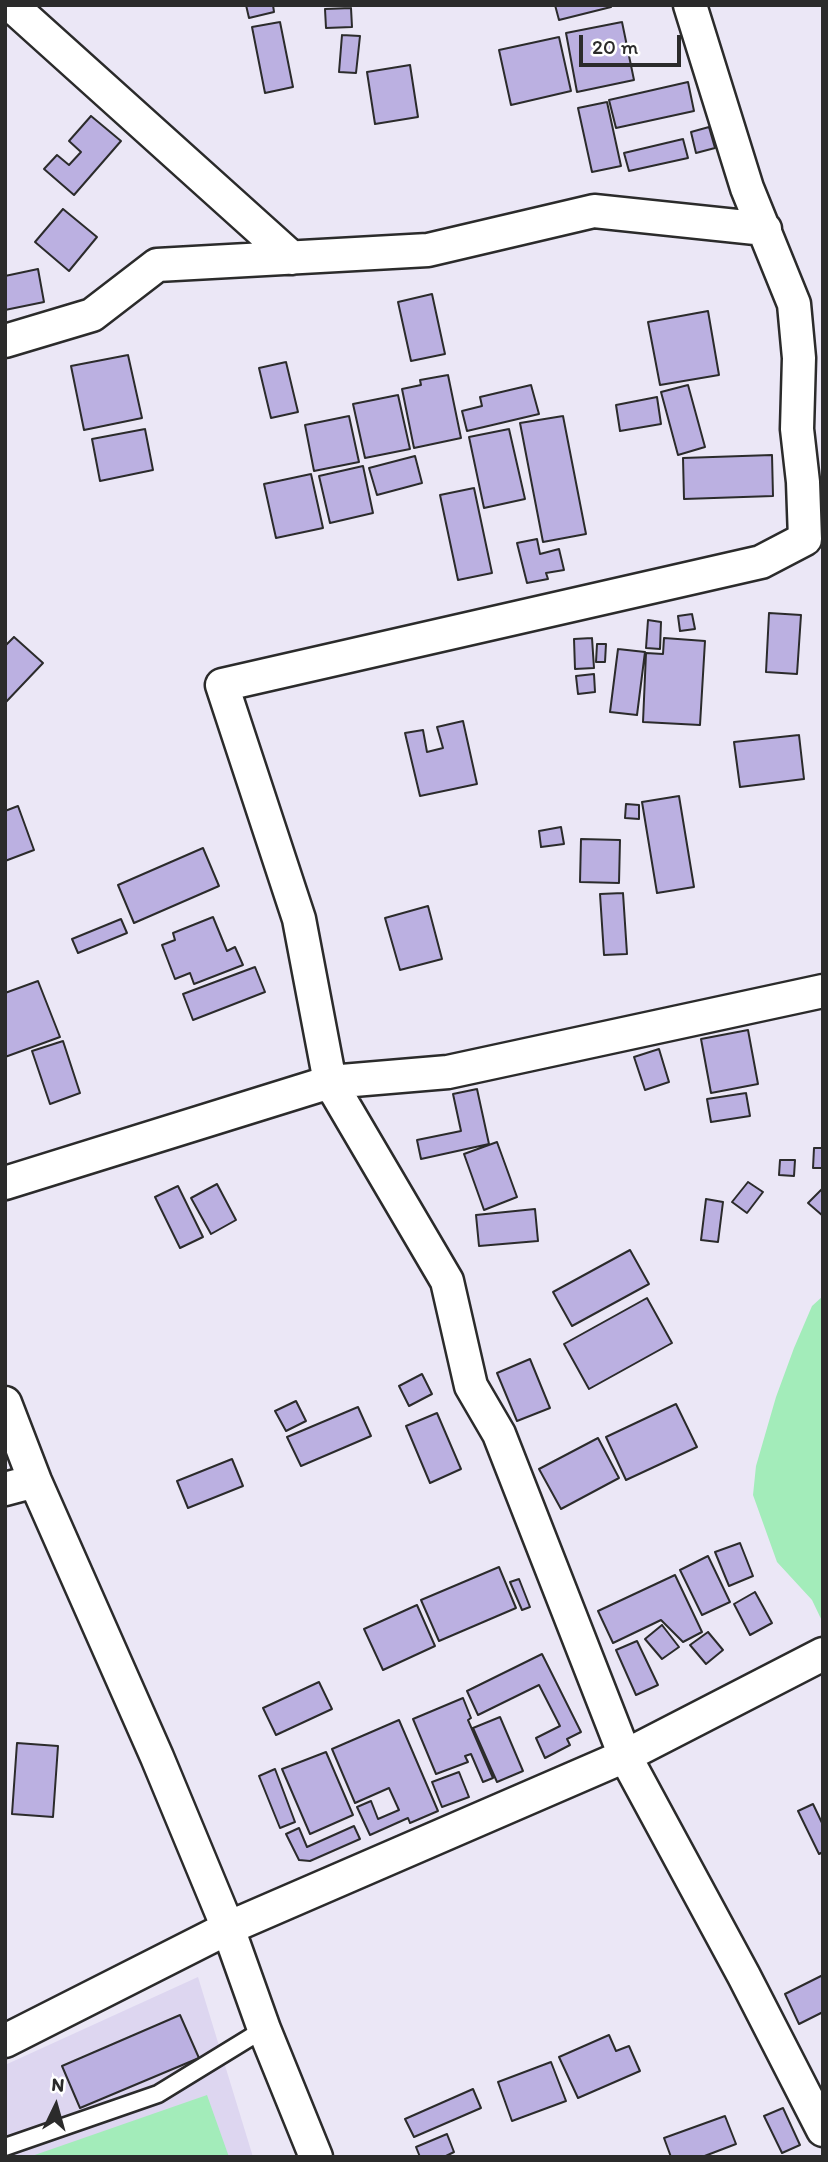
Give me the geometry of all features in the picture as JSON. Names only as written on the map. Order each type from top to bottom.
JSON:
[{"type":"street","points":[[11,5],[292,258]]},
{"type":"street","points":[[690,5],[747,188],[794,304],[799,358],[797,429],[803,482],[805,540],[761,562],[222,685],[299,919],[330,1082],[447,1281],[471,1386],[499,1434],[625,1756],[744,1976],[823,2130]]},
{"type":"street","points":[[5,341],[92,315],[157,265],[428,250],[594,211],[765,229]]},
{"type":"street","points":[[5,1183],[330,1082],[448,1072],[823,991]]},
{"type":"street","points":[[5,1404],[20,1485],[157,1756],[228,1928],[264,2029],[316,2157]]},
{"type":"street","points":[[5,2040],[228,1928],[625,1756],[823,1654]]},
{"type":"lane","points":[[5,2147],[158,2094],[264,2029]]},
{"type":"shaded area","points":[[198,1977],[253,2157],[5,2157],[5,2065]]},
{"type":"green space","points":[[823,1296],[823,1623],[812,1600],[777,1562],[753,1495],[756,1466],[776,1397],[812,1306]]},
{"type":"green space","points":[[207,2095],[229,2157],[29,2157]]},
{"type":"building","points":[[246,5],[273,5],[274,12],[249,18]]},
{"type":"building","points":[[555,5],[611,5],[611,7],[559,20]]},
{"type":"building","points":[[351,8],[352,27],[326,28],[325,9]]},
{"type":"building","points":[[280,22],[293,87],[265,93],[252,27]]},
{"type":"building","points":[[622,22],[634,80],[577,92],[566,33]]},
{"type":"building","points":[[342,35],[360,36],[356,73],[339,72]]},
{"type":"building","points":[[559,37],[571,91],[511,105],[499,50]]},
{"type":"building","points":[[410,65],[418,117],[375,124],[367,72]]},
{"type":"building","points":[[688,82],[694,111],[616,128],[609,100]]},
{"type":"building","points":[[607,102],[621,166],[592,172],[578,108]]},
{"type":"building","points":[[91,116],[121,141],[74,195],[44,169],[57,155],[69,165],[81,152],[69,141]]},
{"type":"building","points":[[709,127],[715,148],[696,153],[691,132]]},
{"type":"building","points":[[683,139],[688,158],[629,171],[624,153]]},
{"type":"building","points":[[63,209],[97,237],[69,271],[35,242]]},
{"type":"building","points":[[38,269],[44,302],[5,310],[5,276]]},
{"type":"building","points":[[432,294],[445,354],[411,361],[398,302]]},
{"type":"building","points":[[708,311],[719,375],[660,385],[648,322]]},
{"type":"building","points":[[128,355],[142,418],[84,430],[71,366]]},
{"type":"building","points":[[286,362],[298,412],[271,418],[259,368]]},
{"type":"building","points":[[448,375],[461,438],[414,448],[402,389],[421,385],[420,380]]},
{"type":"building","points":[[531,385],[539,414],[467,431],[462,411],[482,406],[480,397]]},
{"type":"building","points":[[688,385],[705,447],[678,455],[661,392]]},
{"type":"building","points":[[398,395],[410,449],[365,458],[353,404]]},
{"type":"building","points":[[657,397],[661,424],[620,431],[616,405]]},
{"type":"building","points":[[349,416],[359,462],[314,471],[305,425]]},
{"type":"building","points":[[563,416],[586,534],[543,542],[520,423]]},
{"type":"building","points":[[145,429],[153,470],[100,481],[92,439]]},
{"type":"building","points":[[509,429],[525,499],[484,508],[469,437]]},
{"type":"building","points":[[772,455],[773,496],[684,499],[683,458]]},
{"type":"building","points":[[415,456],[422,483],[377,495],[369,468]]},
{"type":"building","points":[[363,466],[373,513],[330,523],[319,476]]},
{"type":"building","points":[[311,474],[323,528],[276,538],[264,484]]},
{"type":"building","points":[[474,488],[492,573],[458,580],[440,495]]},
{"type":"building","points":[[537,539],[540,554],[559,549],[564,570],[546,573],[548,579],[527,583],[517,543]]},
{"type":"building","points":[[769,613],[801,615],[797,674],[766,672]]},
{"type":"building","points":[[692,614],[695,629],[680,631],[678,616]]},
{"type":"building","points":[[648,620],[661,622],[660,649],[646,648]]},
{"type":"building","points":[[14,637],[43,663],[5,703],[5,646]]},
{"type":"building","points":[[592,638],[594,668],[575,669],[574,639]]},
{"type":"building","points":[[664,638],[705,641],[700,725],[643,722],[646,653],[663,654]]},
{"type":"building","points":[[597,644],[606,644],[605,662],[596,662]]},
{"type":"building","points":[[618,649],[645,652],[637,715],[610,712]]},
{"type":"building","points":[[594,674],[595,692],[578,694],[576,676]]},
{"type":"building","points":[[463,721],[477,784],[420,796],[405,733],[423,730],[427,752],[443,748],[437,727]]},
{"type":"building","points":[[799,735],[804,779],[740,787],[734,742]]},
{"type":"building","points":[[679,796],[694,887],[657,893],[642,802]]},
{"type":"building","points":[[626,804],[639,805],[639,819],[625,818]]},
{"type":"building","points":[[18,806],[34,850],[5,861],[5,811]]},
{"type":"building","points":[[561,827],[564,844],[541,847],[539,831]]},
{"type":"building","points":[[581,839],[620,840],[619,883],[580,882]]},
{"type":"building","points":[[203,848],[219,886],[134,923],[118,885]]},
{"type":"building","points":[[623,893],[627,954],[604,955],[600,894]]},
{"type":"building","points":[[428,906],[442,959],[400,970],[385,918]]},
{"type":"building","points":[[213,917],[227,951],[235,947],[243,965],[194,984],[190,973],[175,979],[162,945],[175,940],[173,933]]},
{"type":"building","points":[[121,919],[127,933],[78,953],[72,939]]},
{"type":"building","points":[[255,967],[265,992],[193,1020],[183,994]]},
{"type":"building","points":[[38,981],[60,1037],[5,1057],[5,993]]},
{"type":"building","points":[[748,1030],[758,1084],[711,1093],[701,1039]]},
{"type":"building","points":[[63,1041],[80,1093],[50,1104],[32,1051]]},
{"type":"building","points":[[659,1049],[669,1082],[645,1090],[634,1057]]},
{"type":"building","points":[[477,1089],[489,1144],[421,1159],[417,1140],[461,1131],[453,1094]]},
{"type":"building","points":[[746,1093],[750,1116],[711,1122],[707,1099]]},
{"type":"building","points":[[497,1142],[517,1197],[484,1210],[464,1154]]},
{"type":"building","points":[[814,1148],[823,1148],[823,1168],[813,1168]]},
{"type":"building","points":[[780,1160],[795,1160],[794,1176],[779,1175]]},
{"type":"building","points":[[748,1182],[763,1192],[747,1213],[732,1202]]},
{"type":"building","points":[[217,1184],[236,1220],[211,1234],[191,1198]]},
{"type":"building","points":[[178,1186],[203,1237],[180,1248],[155,1197]]},
{"type":"building","points":[[823,1188],[823,1216],[808,1203]]},
{"type":"building","points":[[706,1199],[723,1202],[718,1242],[701,1240]]},
{"type":"building","points":[[535,1209],[538,1241],[479,1246],[476,1215]]},
{"type":"building","points":[[630,1250],[649,1284],[572,1326],[553,1292]]},
{"type":"building","points":[[647,1298],[672,1343],[589,1389],[564,1344]]},
{"type":"building","points":[[530,1359],[550,1408],[517,1421],[497,1373]]},
{"type":"building","points":[[422,1374],[432,1394],[409,1406],[399,1386]]},
{"type":"building","points":[[296,1401],[306,1421],[286,1431],[275,1411]]},
{"type":"building","points":[[676,1404],[697,1447],[626,1480],[606,1437]]},
{"type":"building","points":[[358,1407],[371,1436],[301,1466],[287,1437]]},
{"type":"building","points":[[437,1413],[461,1469],[430,1483],[406,1426]]},
{"type":"building","points":[[598,1438],[619,1478],[561,1509],[539,1469]]},
{"type":"building","points":[[232,1459],[243,1486],[188,1508],[177,1481]]},
{"type":"building","points":[[740,1543],[753,1576],[729,1586],[715,1552]]},
{"type":"building","points":[[708,1556],[730,1602],[702,1615],[680,1570]]},
{"type":"building","points":[[499,1567],[516,1608],[439,1641],[421,1600]]},
{"type":"building","points":[[675,1575],[702,1632],[683,1642],[661,1620],[613,1643],[598,1611]]},
{"type":"building","points":[[519,1579],[530,1607],[522,1610],[510,1582]]},
{"type":"building","points":[[755,1592],[772,1623],[750,1635],[734,1604]]},
{"type":"building","points":[[417,1605],[435,1646],[383,1670],[364,1629]]},
{"type":"building","points":[[662,1625],[679,1647],[662,1659],[645,1639]]},
{"type":"building","points":[[708,1632],[723,1650],[706,1664],[690,1645]]},
{"type":"building","points":[[637,1641],[658,1685],[636,1695],[616,1650]]},
{"type":"building","points":[[542,1654],[581,1732],[567,1739],[570,1745],[545,1758],[536,1738],[560,1726],[539,1685],[478,1715],[467,1691]]},
{"type":"building","points":[[319,1682],[332,1709],[276,1735],[263,1708]]},
{"type":"building","points":[[463,1698],[471,1718],[468,1720],[493,1778],[483,1782],[471,1754],[465,1756],[468,1762],[436,1774],[413,1719]]},
{"type":"building","points":[[500,1717],[523,1771],[497,1782],[473,1728]]},
{"type":"building","points":[[399,1720],[438,1811],[410,1823],[408,1818],[370,1835],[357,1807],[371,1801],[378,1819],[399,1810],[389,1788],[355,1803],[332,1749]]},
{"type":"building","points":[[17,1743],[58,1746],[53,1817],[12,1814]]},
{"type":"building","points":[[326,1752],[353,1815],[310,1834],[282,1769]]},
{"type":"building","points":[[275,1769],[295,1822],[280,1828],[259,1776]]},
{"type":"building","points":[[459,1772],[469,1797],[442,1807],[432,1782]]},
{"type":"building","points":[[813,1804],[823,1825],[823,1852],[819,1854],[798,1811]]},
{"type":"building","points":[[354,1826],[360,1839],[310,1861],[299,1860],[286,1834],[299,1828],[307,1847]]},
{"type":"building","points":[[823,1975],[823,2012],[799,2024],[785,1994]]},
{"type":"building","points":[[180,2015],[199,2058],[80,2108],[62,2066]]},
{"type":"building","points":[[609,2035],[616,2051],[629,2046],[640,2071],[578,2098],[559,2057]]},
{"type":"building","points":[[551,2062],[566,2101],[512,2121],[498,2082]]},
{"type":"building","points":[[473,2089],[481,2108],[414,2137],[405,2119]]},
{"type":"building","points":[[783,2108],[800,2145],[782,2153],[764,2116]]},
{"type":"building","points":[[725,2116],[736,2144],[702,2157],[671,2157],[664,2138]]},
{"type":"building","points":[[447,2134],[454,2152],[444,2157],[420,2157],[416,2147]]}]
